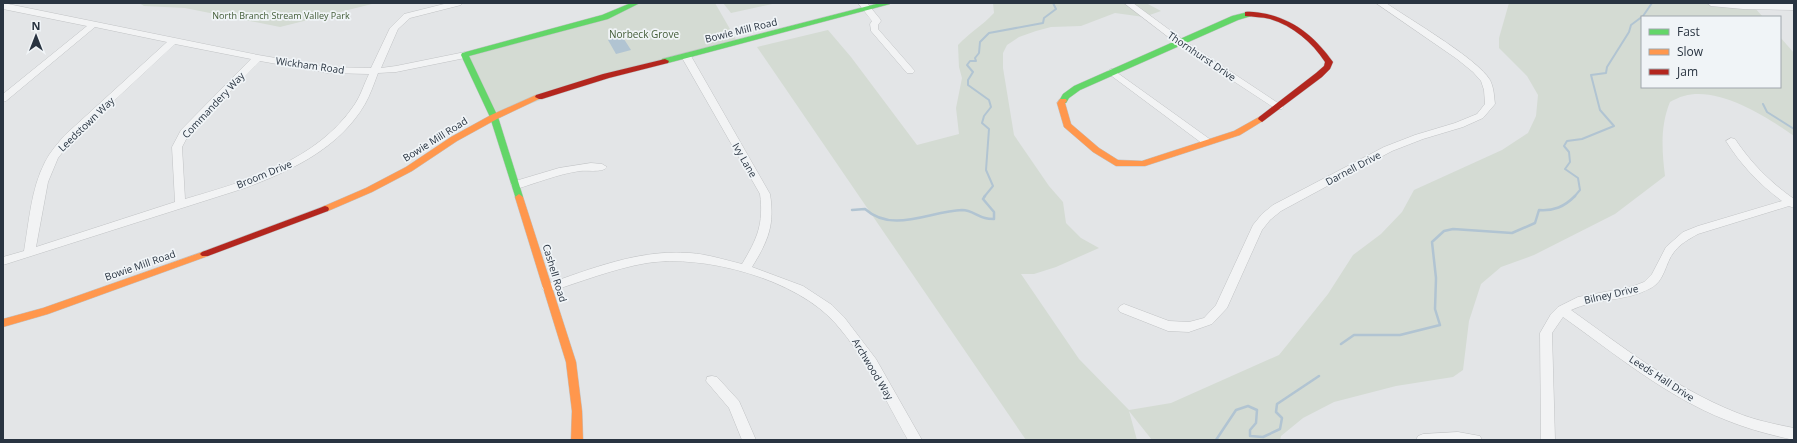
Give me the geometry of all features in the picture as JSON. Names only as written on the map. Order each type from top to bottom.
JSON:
[{"type":"street","name":"Broom Drive","points":[[3,261],[180,204],[272,173],[294,163],[316,150],[344,127],[353,116],[360,104],[391,33],[401,21],[407,16],[458,3]]},
{"type":"street","name":"Wickham Road","points":[[3,6],[258,58],[328,70],[375,71],[412,66],[465,55],[605,17],[637,3]]},
{"type":"street","name":"Bowie Mill Road","points":[[3,323],[60,306],[309,216],[369,190],[409,169],[454,139],[494,117],[523,103],[555,91],[865,6],[888,3]]},
{"type":"street","name":"Thornhurst Drive","points":[[1128,3],[1146,19],[1279,107]]},
{"type":"street","name":"Darnell Drive","points":[[1124,310],[1168,326],[1189,327],[1208,321],[1221,308],[1257,228],[1266,217],[1277,208],[1388,149],[1418,137],[1459,125],[1480,116],[1486,110],[1490,104],[1489,90],[1484,80],[1476,70],[1460,57],[1380,3]]},
{"type":"street","points":[[1712,3],[1743,6],[1794,7]]},
{"type":"street","points":[[865,6],[877,21],[873,26],[874,29],[910,71]]},
{"type":"street","points":[[1248,14],[1273,17],[1286,22],[1324,52],[1329,62],[1327,67],[1319,75],[1279,107],[1266,117],[1237,133],[1142,164],[1116,163],[1096,150],[1067,125],[1061,103],[1066,96],[1079,86],[1180,42],[1235,18],[1248,14]]},
{"type":"street","points":[[3,99],[94,24]]},
{"type":"street","name":"Leedstown Way","points":[[29,253],[44,180],[50,162],[69,138],[174,40]]},
{"type":"street","points":[[470,66],[476,56],[484,50]]},
{"type":"street","name":"Cashell Road","points":[[465,55],[494,117],[571,362],[578,411],[577,440]]},
{"type":"street","name":"Ivy Lane","points":[[686,56],[765,194],[768,209],[768,224],[763,240],[745,268]]},
{"type":"street","name":"Commandery Way","points":[[180,204],[176,155],[180,140],[185,132],[258,58]]},
{"type":"street","points":[[1112,72],[1207,142]]},
{"type":"street","points":[[1731,141],[1742,158],[1754,172],[1772,189],[1792,203]]},
{"type":"street","points":[[516,185],[570,169],[586,166],[602,167]]},
{"type":"street","name":"Bilney Drive","points":[[1548,440],[1546,333],[1552,320],[1562,310],[1573,303],[1634,290],[1648,285],[1656,278],[1665,255],[1672,246],[1691,233],[1792,203]]},
{"type":"street","name":"Archwood Way","points":[[548,288],[639,260],[658,257],[692,257],[745,268],[797,288],[820,302],[839,318],[859,343],[915,440]]},
{"type":"street","name":"Leeds Hall Drive","points":[[1562,310],[1681,392],[1710,408],[1747,423],[1794,434]]},
{"type":"street","points":[[712,381],[734,405],[749,440]]},
{"type":"street","points":[[1423,440],[1458,438],[1475,440]]},
{"type":"green space","name":"North Branch Stream Valley Park","points":[[139,3],[376,3],[280,27],[185,8],[144,6]]},
{"type":"green space","name":"Norbeck Grove","points":[[637,3],[715,3],[738,43],[606,76],[494,117],[465,55],[605,17]]},
{"type":"green space","points":[[723,3],[777,3],[731,13]]},
{"type":"green space","points":[[993,3],[1146,3],[1161,11],[1144,17],[1115,13],[1081,26],[1051,27],[1019,37],[1007,45],[1003,53],[1003,68],[1014,135],[1049,186],[1063,202],[1066,223],[1081,238],[1099,248],[1056,267],[1034,274],[1021,274],[1079,359],[1129,410],[1171,403],[1279,355],[1328,294],[1353,255],[1381,234],[1402,212],[1414,190],[1502,150],[1528,133],[1536,116],[1538,95],[1527,76],[1499,48],[1499,38],[1509,3],[1709,3],[1754,7],[1762,16],[1641,16],[1641,88],[1781,88],[1781,38],[1794,53],[1794,136],[1757,112],[1727,99],[1712,95],[1698,94],[1682,96],[1670,102],[1663,129],[1665,176],[1615,214],[1534,255],[1501,267],[1481,284],[1469,321],[1463,370],[1453,377],[1396,386],[1334,402],[1303,418],[1281,436],[1280,440],[1152,440],[1129,411],[1137,440],[1026,440],[757,47],[828,30],[851,57],[917,145],[959,134],[956,108],[962,78],[959,67],[958,45],[994,13]]},
{"type":"water","points":[[622,36],[631,50],[616,54],[608,40]]},
{"type":"waterway","points":[[984,197],[993,186],[986,170],[989,129],[982,123],[984,116],[991,107],[989,100],[968,85],[968,80],[973,72],[967,65],[970,61],[976,61],[975,58],[979,53],[980,42],[989,33],[1043,23],[1044,18],[1056,9],[1053,3]]},
{"type":"waterway","points":[[1643,16],[1652,3]]},
{"type":"waterway","points":[[1574,196],[1580,190],[1578,178],[1565,169],[1570,162],[1569,152],[1564,146],[1567,141],[1582,139],[1614,126],[1600,110],[1591,75],[1606,73],[1607,67],[1629,32],[1631,25],[1641,18]]},
{"type":"waterway","points":[[1763,104],[1767,112],[1794,129]]},
{"type":"waterway","points":[[852,210],[865,209],[876,216],[887,220],[900,221],[962,210],[982,217],[994,219],[994,212],[983,199],[985,196]]},
{"type":"waterway","points":[[1341,344],[1354,335],[1400,335],[1440,325],[1435,309],[1436,278],[1432,242],[1444,231],[1453,229],[1512,233],[1535,223],[1539,210],[1558,208],[1574,196]]},
{"type":"waterway","points":[[1216,440],[1236,410],[1248,406],[1257,410],[1256,423],[1250,430],[1250,436],[1263,437],[1280,429],[1282,418],[1276,412],[1277,404],[1319,376]]},
{"type":"traffic: fast","points":[[519,197],[494,117],[465,55],[605,17],[637,3]]},
{"type":"traffic: fast","points":[[665,61],[888,3]]},
{"type":"traffic: fast","points":[[1063,101],[1066,96],[1077,88],[1235,18],[1248,14]]},
{"type":"traffic: slow","points":[[325,209],[369,190],[409,169],[454,139],[494,117],[539,97]]},
{"type":"traffic: slow","points":[[1063,101],[1061,103],[1067,125],[1096,150],[1116,163],[1142,164],[1237,133],[1262,119]]},
{"type":"traffic: slow","points":[[519,197],[571,362],[577,411],[577,440]]},
{"type":"traffic: slow","points":[[3,323],[45,311],[205,254]]},
{"type":"traffic: jam","points":[[1248,14],[1260,15],[1284,22],[1305,35],[1314,43],[1329,62],[1327,67],[1319,75],[1262,119]]},
{"type":"traffic: jam","points":[[539,97],[606,76],[665,61]]},
{"type":"traffic: jam","points":[[205,254],[325,209]]}]
